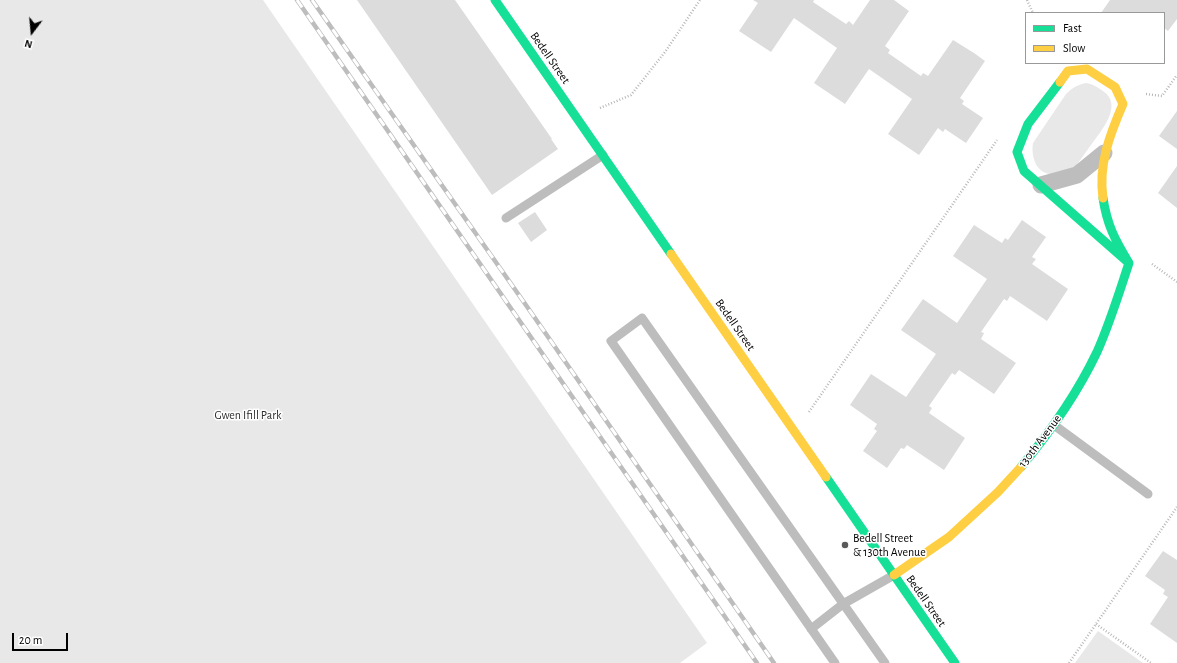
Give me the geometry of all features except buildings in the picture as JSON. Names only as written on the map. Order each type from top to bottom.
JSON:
[{"type":"street","name":"Bedell Street","points":[[495,0],[955,663]]},
{"type":"street","points":[[1087,68],[1115,87],[1123,104],[1113,124],[1104,153],[1101,194],[1106,219],[1112,234],[1129,263],[1024,171],[1017,152],[1028,124],[1068,71],[1087,68]]},
{"type":"street","points":[[1041,185],[1077,175],[1104,153]]},
{"type":"street","name":"130th Avenue","points":[[894,575],[929,552],[955,532],[995,496],[1034,452],[1054,425],[1082,379],[1096,352],[1115,308],[1129,263]]},
{"type":"lane","points":[[506,218],[603,155]]},
{"type":"lane","points":[[835,663],[611,341],[642,318],[885,663]]},
{"type":"lane","points":[[1054,425],[1148,494]]},
{"type":"lane","points":[[811,629],[844,604],[894,575]]},
{"type":"path","points":[[600,108],[631,95],[665,52],[700,0]]},
{"type":"path","points":[[1027,0],[1033,12]]},
{"type":"path","points":[[1146,94],[1162,96],[1177,75]]},
{"type":"path","points":[[810,412],[997,140]]},
{"type":"path","points":[[1152,264],[1177,282]]},
{"type":"path","points":[[1069,663],[1177,507]]},
{"type":"path","points":[[1096,624],[1151,663]]},
{"type":"green space","name":"Gwen Ifill Park","points":[[0,0],[263,0],[707,643],[680,663],[0,663]]},
{"type":"green space","points":[[1086,83],[1097,87],[1109,97],[1111,111],[1109,118],[1073,170],[1056,174],[1045,173],[1035,162],[1033,143],[1066,94],[1075,87]]},
{"type":"green space","points":[[1098,631],[1143,663],[1075,663]]},
{"type":"railway","points":[[297,0],[757,663]]},
{"type":"railway","points":[[312,0],[774,663]]},
{"type":"traffic: fast","points":[[495,0],[671,254]]},
{"type":"traffic: fast","points":[[1060,82],[1028,124],[1017,152],[1024,171],[1129,263]]},
{"type":"traffic: fast","points":[[1021,467],[1063,412],[1089,368],[1106,330],[1129,263],[1112,232],[1103,198]]},
{"type":"traffic: fast","points":[[826,477],[955,663]]},
{"type":"traffic: slow","points":[[1060,82],[1068,71],[1087,69],[1115,87],[1123,104],[1106,150],[1102,174],[1103,198]]},
{"type":"traffic: slow","points":[[671,254],[826,477]]},
{"type":"traffic: slow","points":[[894,575],[949,537],[998,492],[1021,467]]},
{"type":"place","name":"Bedell Street & 130th Avenue","points":[[845,545]]}]
